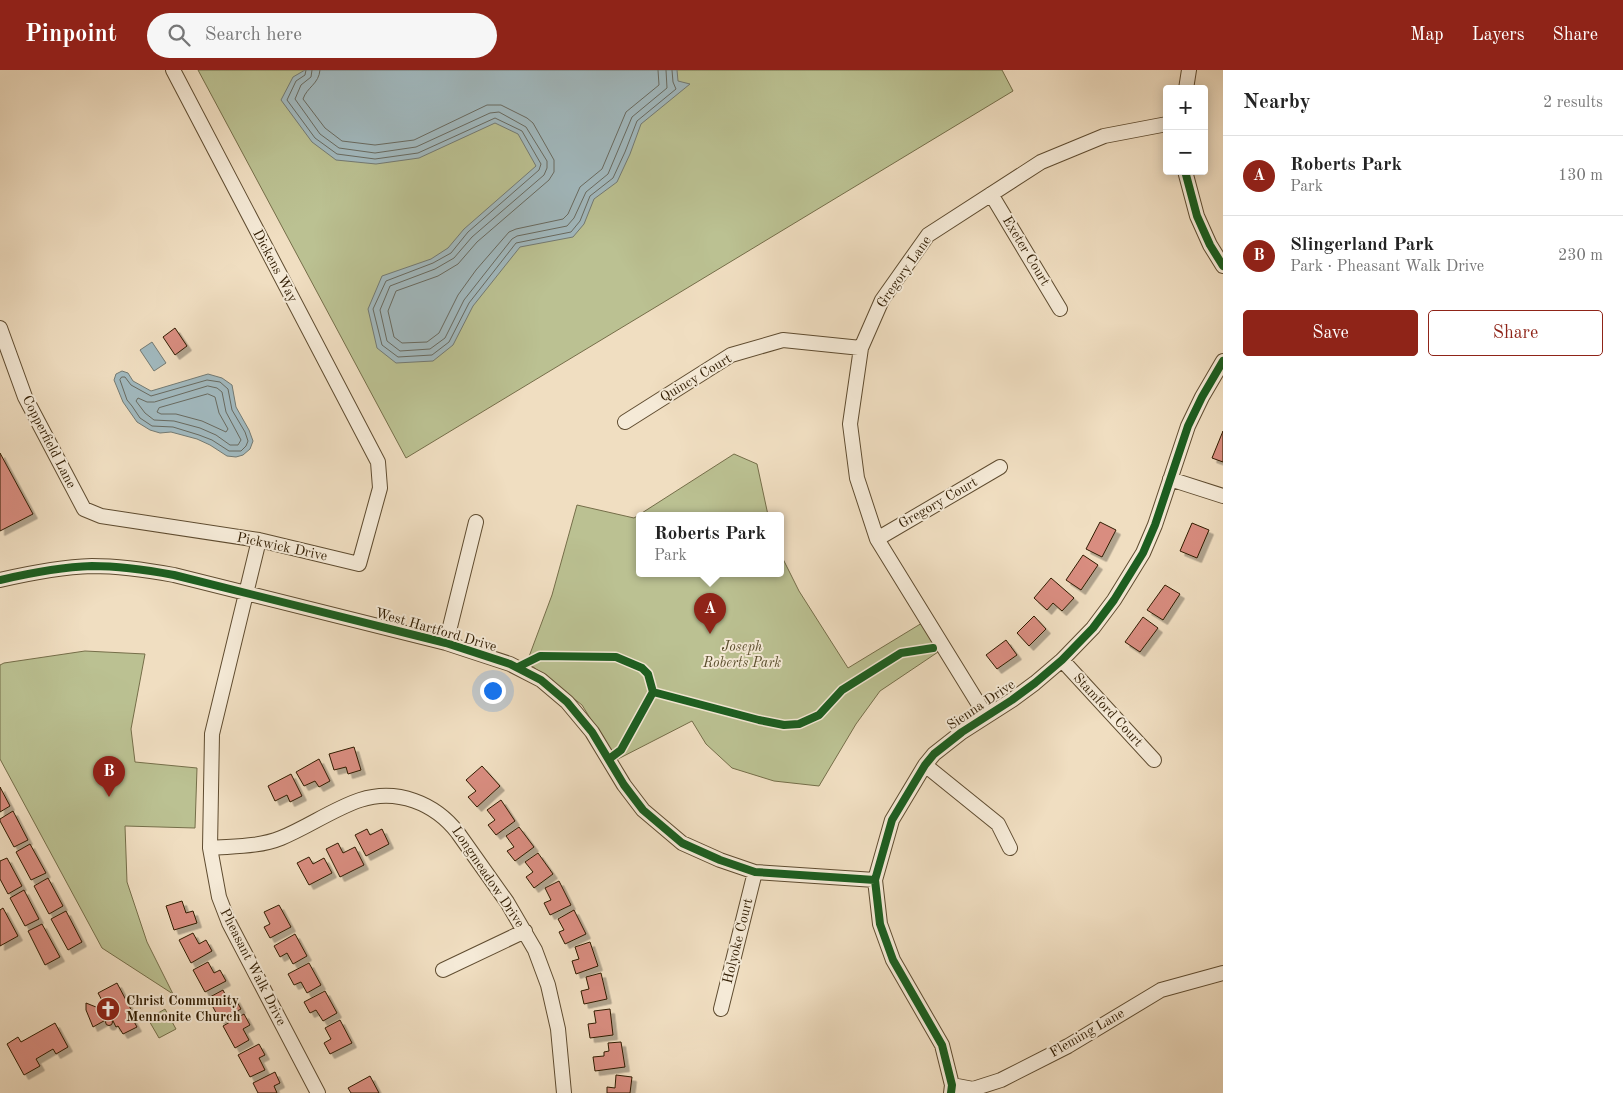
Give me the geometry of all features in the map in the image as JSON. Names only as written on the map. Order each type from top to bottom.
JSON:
[{"type":"street","name":"Dickens Way","points":[[173,70],[378,462]]},
{"type":"street","points":[[1187,85],[1189,70]]},
{"type":"street","name":"Gregory Lane","points":[[986,716],[877,539],[857,478],[850,424],[861,348],[882,300],[928,235],[1041,162],[1104,136],[1163,125]]},
{"type":"street","points":[[1186,175],[1196,216],[1223,266]]},
{"type":"street","name":"Exeter Court","points":[[991,194],[1060,308]]},
{"type":"street","name":"Copperfield Lane","points":[[0,328],[25,397],[84,509],[101,516]]},
{"type":"street","name":"Quincy Court","points":[[625,422],[731,355],[783,340],[861,348]]},
{"type":"street","name":"Sienna Drive","points":[[952,1089],[942,1045],[894,960],[880,924],[875,880],[892,820],[924,765],[946,744],[1012,700],[1062,660],[1093,628],[1143,553],[1155,525],[1188,426],[1202,396],[1223,361]]},
{"type":"street","name":"Pickwick Drive","points":[[101,516],[259,540],[359,564],[380,488],[378,462]]},
{"type":"street","name":"Gregory Court","points":[[877,539],[1000,467]]},
{"type":"street","points":[[1170,479],[1223,496]]},
{"type":"street","points":[[446,643],[476,522]]},
{"type":"street","name":"Pheasant Walk Drive","points":[[259,540],[212,734],[210,848],[213,873],[229,924],[318,1093]]},
{"type":"street","name":"West Hartford Drive","points":[[0,580],[53,569],[93,566],[143,570],[174,575],[446,643],[510,664],[541,680],[567,702],[592,732],[624,785],[643,810],[682,843],[720,860],[755,872],[875,880]]},
{"type":"street","name":"Stamford Court","points":[[1062,660],[1154,760]]},
{"type":"street","points":[[924,765],[998,824],[1010,848]]},
{"type":"street","name":"Longmeadow Drive","points":[[210,848],[269,842],[297,831],[361,800],[380,796],[396,796],[414,800],[428,806],[450,823],[506,902],[535,950],[548,985],[558,1029],[564,1093]]},
{"type":"street","name":"Holyoke Court","points":[[721,1009],[755,872]]},
{"type":"street","points":[[443,970],[525,931]]},
{"type":"street","name":"Fleming Lane","points":[[952,1089],[973,1089],[1001,1080],[1068,1046],[1161,990],[1223,973]]},
{"type":"green space","points":[[198,70],[1002,70],[1013,91],[406,458]]},
{"type":"green space","name":"Joseph Roberts Park","points":[[734,454],[757,464],[767,512],[643,512]]},
{"type":"green space","name":"Joseph Roberts Park","points":[[577,505],[634,518],[636,517],[636,577],[784,577],[784,561],[799,591],[848,668],[922,623],[944,648],[880,691],[856,724],[819,786],[774,781],[732,768],[706,744],[692,721],[616,760],[582,705],[527,662],[552,595]]},
{"type":"green space","points":[[85,651],[145,654],[131,729],[135,762],[197,768],[195,828],[125,826],[127,882],[147,942],[173,994],[102,948],[0,759],[0,665]]},
{"type":"green space","points":[[165,1009],[176,1029],[159,1038],[148,1019]]},
{"type":"water","points":[[305,70],[677,70],[678,81],[690,84],[641,124],[617,182],[594,199],[584,224],[573,237],[520,247],[473,306],[453,345],[433,361],[396,363],[377,348],[368,309],[382,276],[431,259],[448,248],[464,229],[536,166],[518,134],[495,123],[419,158],[376,164],[336,160],[312,142],[281,100],[293,77]]},
{"type":"water","points":[[152,342],[166,363],[154,371],[140,350]]},
{"type":"water","points":[[122,371],[128,373],[133,381],[151,391],[208,374],[222,378],[232,385],[236,407],[253,441],[250,449],[243,455],[236,457],[227,456],[197,439],[171,432],[160,433],[150,430],[137,422],[123,402],[114,380],[116,374]]},
{"type":"building","points":[[175,328],[187,346],[175,355],[163,337]]},
{"type":"building","points":[[1223,431],[1223,462],[1212,458]]},
{"type":"building","points":[[0,453],[33,514],[0,531]]},
{"type":"building","points":[[1100,522],[1116,530],[1102,557],[1086,549]]},
{"type":"building","points":[[1192,523],[1209,530],[1197,558],[1180,551]]},
{"type":"building","points":[[1083,555],[1098,565],[1081,590],[1066,580]]},
{"type":"building","points":[[1051,578],[1074,598],[1062,611],[1053,603],[1047,610],[1034,598]]},
{"type":"building","points":[[1165,585],[1180,594],[1163,620],[1147,610]]},
{"type":"building","points":[[1034,616],[1046,629],[1029,646],[1017,633]]},
{"type":"building","points":[[1143,617],[1158,628],[1140,652],[1125,642]]},
{"type":"building","points":[[1006,640],[1017,655],[997,669],[986,655]]},
{"type":"building","points":[[354,747],[361,770],[348,774],[346,767],[334,770],[329,754]]},
{"type":"building","points":[[319,759],[330,781],[319,787],[315,781],[304,786],[296,772]]},
{"type":"building","points":[[482,766],[500,786],[477,807],[468,797],[476,791],[466,780]]},
{"type":"building","points":[[291,774],[302,796],[290,802],[287,795],[275,801],[268,786]]},
{"type":"building","points":[[0,787],[10,806],[0,812]]},
{"type":"building","points":[[501,800],[515,821],[496,835],[488,825],[495,820],[487,810]]},
{"type":"building","points":[[13,811],[28,840],[14,847],[0,821],[0,819]]},
{"type":"building","points":[[519,827],[534,847],[515,861],[507,851],[514,847],[506,836]]},
{"type":"building","points":[[367,829],[370,835],[382,829],[389,844],[366,856],[355,835]]},
{"type":"building","points":[[338,843],[343,853],[355,847],[364,865],[340,877],[326,849]]},
{"type":"building","points":[[30,844],[46,873],[31,880],[16,852]]},
{"type":"building","points":[[538,853],[553,874],[534,888],[526,877],[533,872],[525,862]]},
{"type":"building","points":[[309,857],[313,864],[324,858],[332,873],[309,885],[297,863]]},
{"type":"building","points":[[7,858],[22,886],[8,894],[0,879],[0,861]]},
{"type":"building","points":[[48,878],[63,906],[49,914],[34,886]]},
{"type":"building","points":[[559,881],[571,905],[550,915],[544,903],[551,900],[545,888]]},
{"type":"building","points":[[24,890],[39,919],[25,926],[10,898]]},
{"type":"building","points":[[182,901],[186,913],[193,911],[197,923],[174,930],[166,906]]},
{"type":"building","points":[[279,905],[291,927],[270,938],[264,927],[270,924],[264,912]]},
{"type":"building","points":[[3,908],[18,936],[0,946],[0,910]]},
{"type":"building","points":[[574,910],[586,934],[565,944],[559,932],[564,930],[558,919]]},
{"type":"building","points":[[66,911],[82,942],[68,950],[51,919]]},
{"type":"building","points":[[42,924],[60,957],[45,965],[28,931]]},
{"type":"building","points":[[193,933],[199,944],[206,940],[212,951],[191,963],[179,940]]},
{"type":"building","points":[[295,934],[307,956],[293,964],[287,953],[280,957],[274,946]]},
{"type":"building","points":[[590,942],[598,966],[576,974],[572,961],[579,959],[575,947]]},
{"type":"building","points":[[208,962],[214,973],[220,970],[226,981],[205,992],[193,970]]},
{"type":"building","points":[[309,963],[321,985],[307,993],[301,982],[294,985],[288,974]]},
{"type":"building","points":[[601,973],[607,999],[584,1004],[581,991],[589,989],[586,977]]},
{"type":"building","name":"Christ Community Mennonite Church","points":[[117,983],[135,1017],[132,1018],[137,1027],[123,1034],[118,1026],[116,1027],[111,1017],[93,1027],[86,1010],[86,1003],[96,1007],[104,1004],[98,993]]},
{"type":"building","points":[[223,990],[229,1002],[235,998],[241,1009],[220,1020],[208,998]]},
{"type":"building","points":[[325,991],[337,1013],[323,1021],[316,1010],[310,1013],[304,1002]]},
{"type":"building","points":[[610,1009],[613,1035],[590,1038],[588,1024],[596,1023],[594,1011]]},
{"type":"building","points":[[244,1014],[250,1025],[243,1029],[249,1040],[235,1048],[223,1026]]},
{"type":"building","points":[[109,1018],[113,1022],[109,1026],[105,1022]]},
{"type":"building","points":[[340,1020],[352,1043],[330,1054],[324,1043],[331,1039],[325,1028]]},
{"type":"building","points":[[55,1023],[68,1047],[56,1054],[53,1049],[36,1059],[40,1066],[24,1075],[7,1044],[18,1037],[21,1042]]},
{"type":"building","points":[[621,1042],[625,1067],[595,1071],[593,1057],[604,1056],[604,1052],[609,1051],[608,1043]]},
{"type":"building","points":[[259,1044],[265,1055],[259,1058],[265,1070],[250,1077],[238,1055]]},
{"type":"building","points":[[275,1072],[280,1083],[274,1086],[277,1093],[258,1093],[253,1083]]},
{"type":"building","points":[[616,1075],[632,1077],[630,1093],[607,1093],[607,1087],[615,1088]]},
{"type":"building","points":[[370,1076],[379,1093],[351,1093],[348,1088]]},
{"type":"cycle path","points":[[1186,175],[1197,216],[1210,245],[1223,266]]},
{"type":"cycle path","points":[[951,1093],[952,1085],[942,1045],[893,960],[880,924],[875,880],[892,820],[925,765],[934,754],[962,732],[1012,700],[1062,660],[1093,628],[1114,600],[1143,553],[1155,525],[1188,426],[1223,361]]},
{"type":"cycle path","points":[[0,580],[46,571],[92,566],[154,571],[446,643],[510,664],[541,680],[567,702],[592,732],[624,785],[643,810],[682,843],[720,860],[755,872],[875,880]]},
{"type":"cycle path","points":[[653,692],[759,720],[784,725],[799,724],[819,715],[842,690],[901,653],[933,648]]},
{"type":"cycle path","points":[[518,667],[540,656],[616,657],[642,668],[648,674],[653,692],[621,750],[609,759]]},
{"type":"place","name":"Roberts Park","points":[[710,634]]},
{"type":"place","name":"Slingerland Park","points":[[109,797]]},
{"type":"place","name":"Christ Community Mennonite Church","points":[[108,1009]]}]
